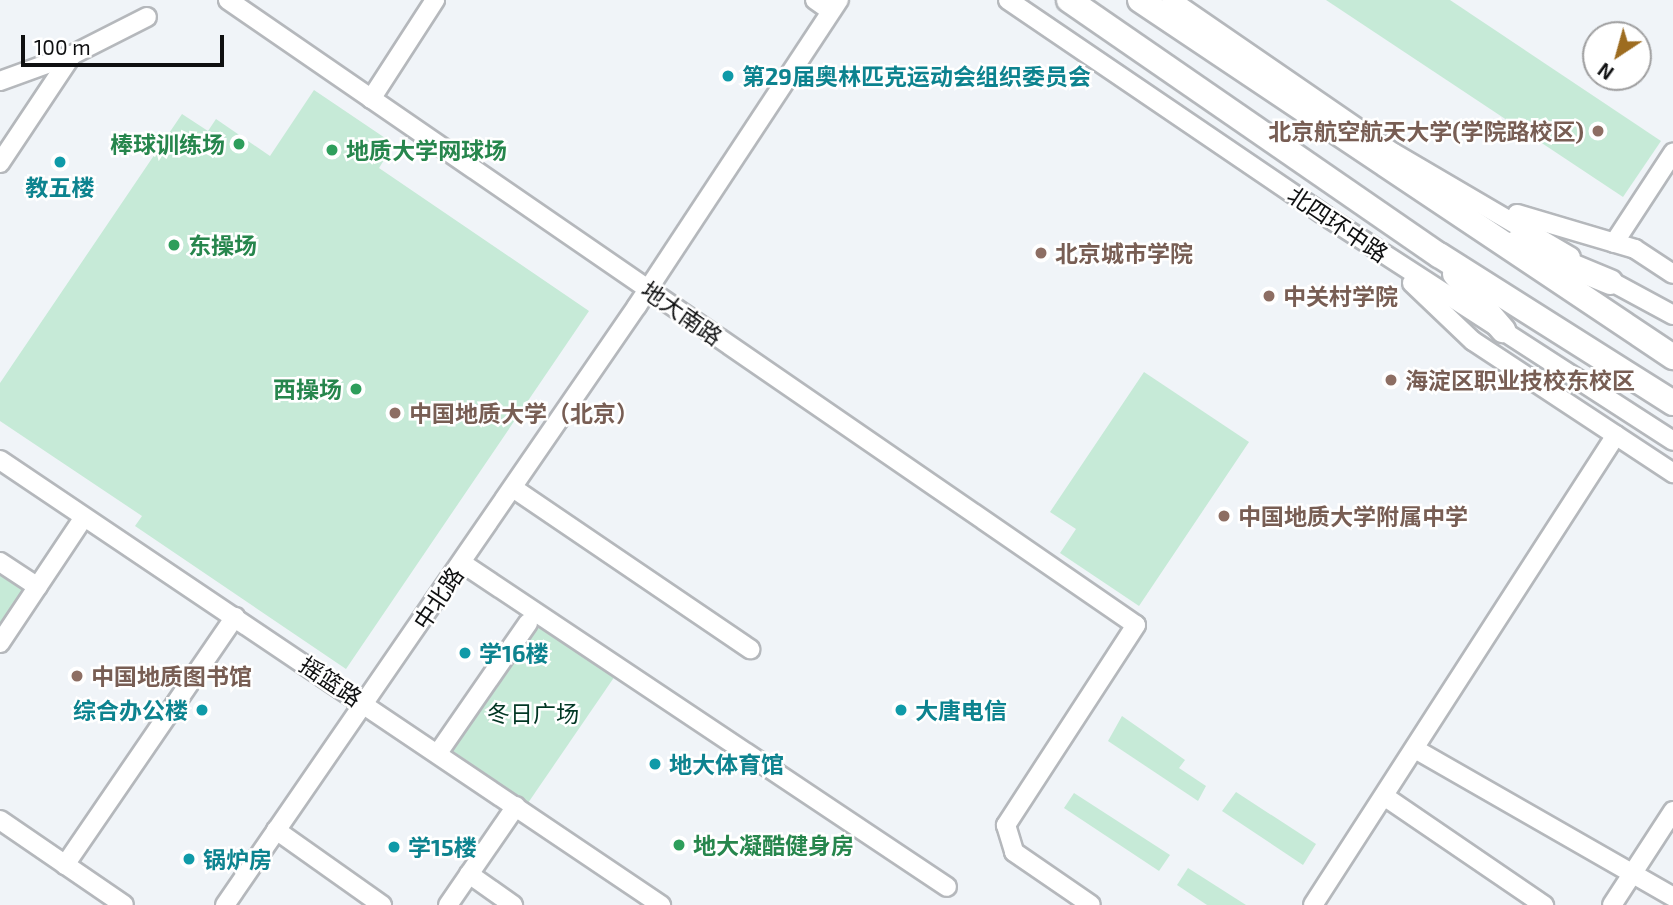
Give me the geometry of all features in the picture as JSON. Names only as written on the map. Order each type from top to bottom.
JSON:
[{"type":"highway","name":"北四环中路","points":[[1069,0],[1439,255],[1673,403]]},
{"type":"highway","points":[[1140,0],[1461,221],[1673,358]]},
{"type":"highway","points":[[1461,221],[1610,282]]},
{"type":"highway","points":[[1439,255],[1503,330]]},
{"type":"street","name":"地大南路","points":[[228,0],[1136,625],[1006,825],[1014,852],[1091,905]]},
{"type":"street","points":[[372,99],[435,0]]},
{"type":"street","points":[[816,0],[835,6]]},
{"type":"street","name":"北四环中路","points":[[1008,0],[1379,252],[1673,441]]},
{"type":"street","points":[[1171,0],[1394,153],[1494,207],[1610,282],[1673,315]]},
{"type":"street","name":"中北路","points":[[225,905],[513,488],[835,6]]},
{"type":"street","points":[[0,81],[72,55],[146,17]]},
{"type":"street","points":[[0,163],[72,55]]},
{"type":"street","points":[[1614,243],[1673,153]]},
{"type":"street","points":[[1494,207],[1614,243],[1673,274]]},
{"type":"street","points":[[1379,252],[1473,341],[1673,473]]},
{"type":"street","points":[[1314,905],[1616,435]]},
{"type":"street","name":"摇篮路","points":[[0,460],[661,905]]},
{"type":"street","points":[[513,488],[751,649]]},
{"type":"street","points":[[0,643],[84,517]]},
{"type":"street","points":[[0,562],[38,587]]},
{"type":"street","points":[[462,563],[947,887]]},
{"type":"street","points":[[65,865],[235,617]]},
{"type":"street","points":[[438,753],[528,623]]},
{"type":"street","points":[[1415,749],[1634,871],[1673,897]]},
{"type":"street","points":[[1384,796],[1544,905]]},
{"type":"street","points":[[448,905],[516,806]]},
{"type":"street","points":[[1612,905],[1673,811]]},
{"type":"street","points":[[0,820],[124,905]]},
{"type":"street","points":[[276,830],[382,905]]},
{"type":"street","points":[[469,874],[513,905]]},
{"type":"green space","points":[[1326,0],[1450,0],[1582,88],[1582,91],[1586,91],[1661,141],[1623,197]]},
{"type":"green space","points":[[314,90],[394,144],[379,168],[589,311],[346,669],[135,526],[142,516],[0,421],[0,383],[182,114],[208,131],[216,119],[270,156]]},
{"type":"green space","points":[[1144,372],[1249,442],[1139,606],[1060,553],[1076,529],[1050,512]]},
{"type":"green space","points":[[0,571],[24,588],[0,623]]},
{"type":"green space","name":"冬日广场","points":[[537,623],[615,676],[528,803],[450,749]]},
{"type":"green space","points":[[1122,716],[1185,760],[1179,768],[1206,786],[1198,801],[1108,741]]},
{"type":"green space","points":[[1236,792],[1316,844],[1303,865],[1222,811]]},
{"type":"green space","points":[[1074,793],[1170,855],[1159,871],[1064,808]]},
{"type":"green space","points":[[1188,868],[1246,905],[1207,905],[1177,885]]},
{"type":"place","name":"第29届奥林匹克运动会组织委员会","points":[[728,76]]},
{"type":"place","name":"北京航空航天大学(学院路校区)","points":[[1598,131]]},
{"type":"place","name":"棒球训练场","points":[[239,144]]},
{"type":"place","name":"地质大学网球场","points":[[332,150]]},
{"type":"place","name":"教五楼","points":[[60,162]]},
{"type":"place","name":"东操场","points":[[174,245]]},
{"type":"place","name":"北京城市学院","points":[[1041,253]]},
{"type":"place","name":"中关村学院","points":[[1269,296]]},
{"type":"place","name":"海淀区职业技校东校区","points":[[1391,380]]},
{"type":"place","name":"西操场","points":[[356,389]]},
{"type":"place","name":"中国地质大学（北京）","points":[[395,413]]},
{"type":"place","name":"中国地质大学附属中学","points":[[1224,516]]},
{"type":"place","name":"学16楼","points":[[465,653]]},
{"type":"place","name":"中国地质图书馆","points":[[77,676]]},
{"type":"place","name":"综合办公楼","points":[[202,710]]},
{"type":"place","name":"大唐电信","points":[[901,710]]},
{"type":"place","name":"地大体育馆","points":[[655,764]]},
{"type":"place","name":"地大凝酷健身房","points":[[679,845]]},
{"type":"place","name":"学15楼","points":[[394,847]]},
{"type":"place","name":"锅炉房","points":[[189,859]]}]
